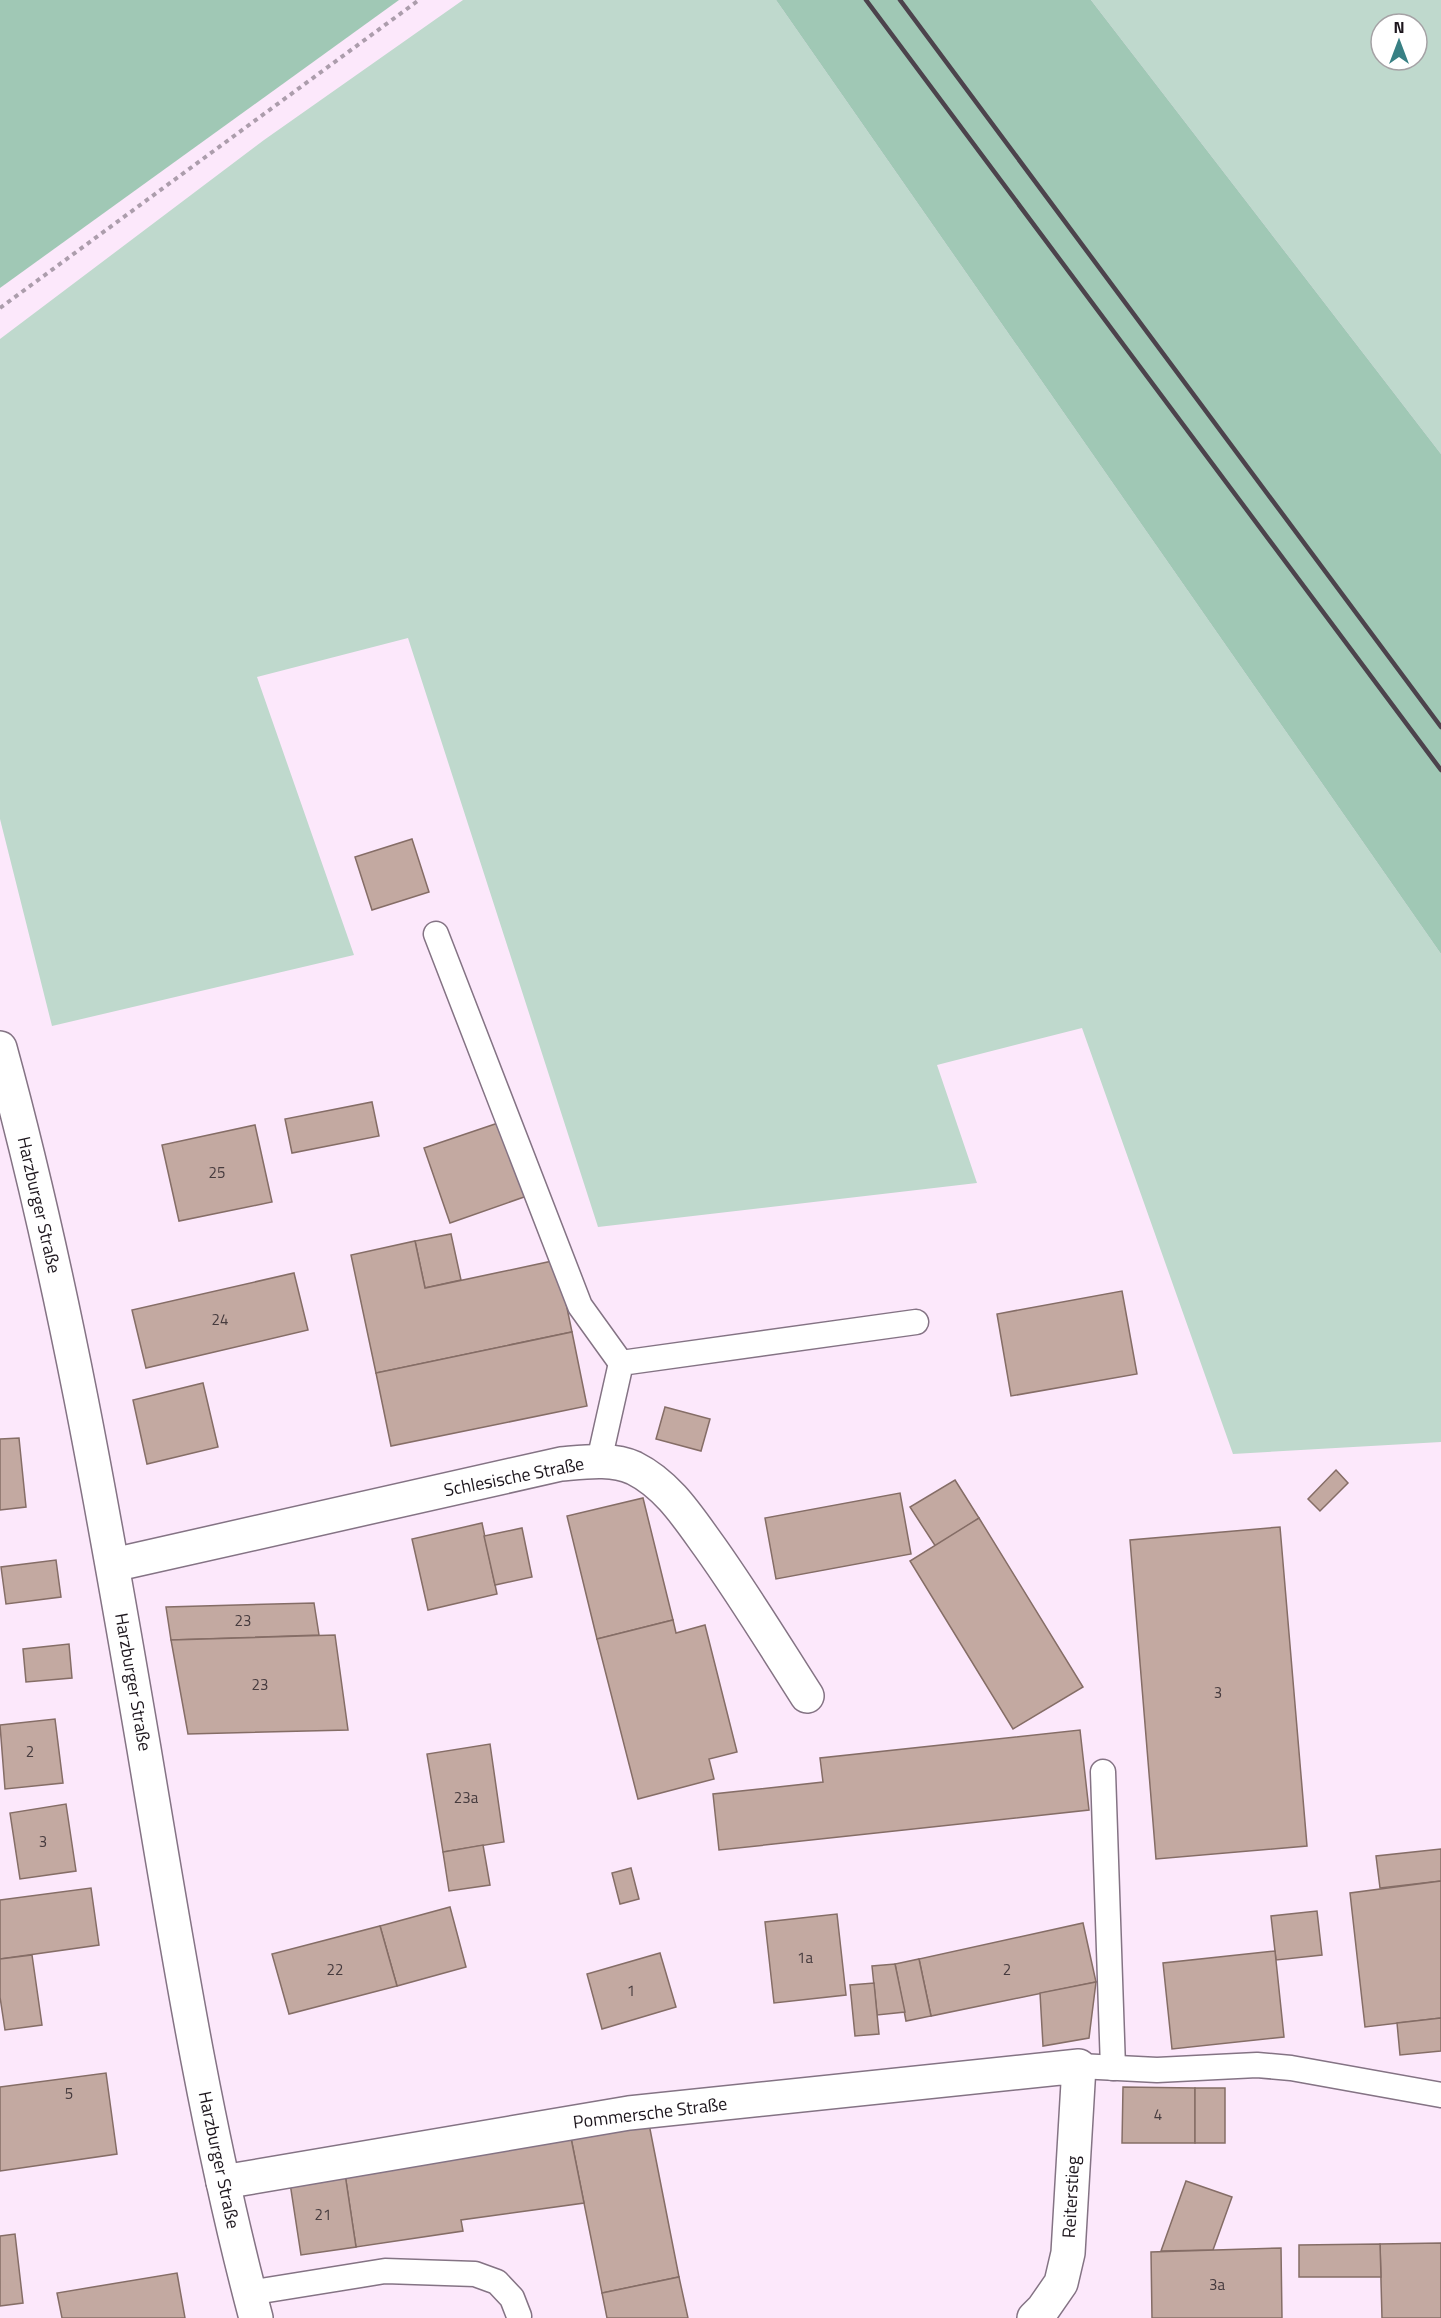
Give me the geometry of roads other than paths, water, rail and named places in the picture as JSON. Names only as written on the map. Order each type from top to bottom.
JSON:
[{"type":"street","name":"Harzburger Straße","points":[[0,1048],[19,1117],[67,1333],[113,1565],[185,1995],[223,2182],[253,2305]]},
{"type":"street","name":"Schlesische Straße","points":[[113,1565],[561,1464],[599,1461],[632,1467],[656,1482],[675,1499],[734,1581],[807,1696]]},
{"type":"street","name":"Pommersche Straße","points":[[223,2182],[629,2113],[1079,2066]]},
{"type":"street","name":"Reiterstieg","points":[[1034,2318],[1062,2283],[1068,2253],[1079,2066]]},
{"type":"lane","points":[[436,934],[580,1306],[621,1363],[599,1461]]},
{"type":"lane","points":[[621,1363],[916,1323]]},
{"type":"lane","points":[[1103,1772],[1113,2067]]},
{"type":"lane","points":[[1079,2066],[1157,2070],[1268,2066],[1291,2068],[1441,2095]]},
{"type":"lane","points":[[253,2305],[385,2271],[475,2274],[497,2282],[512,2298],[519,2316]]},
{"type":"railway","points":[[866,0],[1441,770]]},
{"type":"railway","points":[[900,0],[1441,727]]}]
